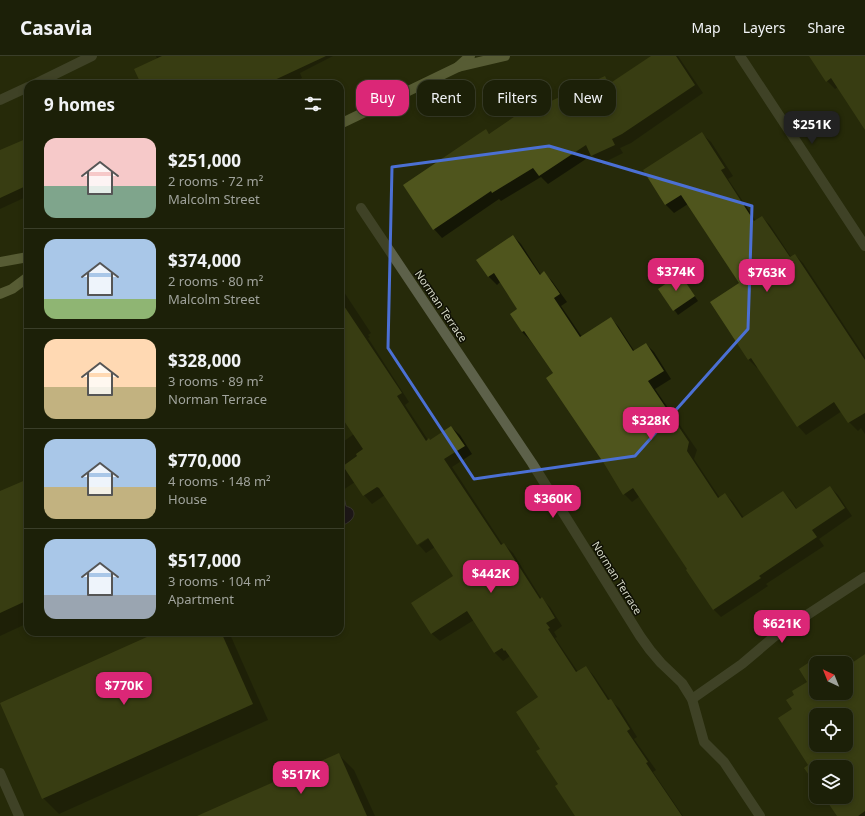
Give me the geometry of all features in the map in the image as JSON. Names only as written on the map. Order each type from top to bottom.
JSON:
[{"type":"main road","points":[[458,67],[470,56]]},
{"type":"main road","points":[[344,122],[458,67],[505,56]]},
{"type":"main road","points":[[0,262],[24,258]]},
{"type":"main road","points":[[0,294],[12,289],[24,280]]},
{"type":"street","points":[[43,80],[92,56]]},
{"type":"street","points":[[740,56],[865,246]]},
{"type":"street","points":[[0,100],[24,89]]},
{"type":"street","name":"Norman Terrace","points":[[361,208],[532,463],[640,636],[661,663],[682,683],[692,699],[704,742],[724,762],[760,816]]},
{"type":"street","points":[[692,699],[742,664],[775,636],[865,577]]},
{"type":"street","points":[[0,773],[19,816]]},
{"type":"highlighted area","points":[[549,146],[752,206],[748,329],[635,456],[474,479],[388,348],[392,167]]},
{"type":"shaded area","points":[[344,497],[346,506],[350,507],[354,512],[353,517],[348,523],[344,525]]},
{"type":"building","points":[[162,56],[326,56],[275,80],[139,80],[134,69]]},
{"type":"building","points":[[651,56],[676,56],[695,85],[622,134],[612,139],[615,145],[591,156],[586,145],[539,176],[533,168],[492,193],[491,191],[433,230],[403,185],[486,129],[489,134],[515,116],[551,116],[551,101],[559,97],[559,116],[616,116],[615,80]]},
{"type":"building","points":[[809,56],[865,56],[865,130],[831,78],[826,82]]},
{"type":"building","points":[[605,76],[607,80],[596,80]]},
{"type":"building","points":[[702,132],[725,168],[721,170],[754,221],[762,216],[790,257],[795,254],[865,360],[865,413],[848,423],[834,402],[797,427],[751,358],[748,360],[710,302],[739,283],[681,195],[665,205],[643,170]]},
{"type":"building","points":[[24,140],[24,187],[0,198],[0,150]]},
{"type":"building","points":[[513,235],[540,275],[544,271],[560,294],[554,298],[580,337],[611,317],[633,351],[646,343],[664,371],[648,381],[689,442],[687,451],[718,498],[725,493],[742,518],[783,491],[796,509],[830,486],[845,508],[812,530],[817,537],[759,576],[761,578],[713,610],[633,488],[623,495],[605,465],[546,378],[553,373],[524,331],[522,332],[510,314],[517,309],[494,273],[488,277],[476,260]]},
{"type":"building","points":[[680,274],[695,296],[673,311],[658,289]]},
{"type":"building","points":[[344,306],[402,393],[397,396],[426,441],[429,438],[430,440],[451,426],[465,446],[444,459],[501,545],[504,543],[540,599],[542,597],[549,608],[555,618],[546,623],[550,628],[548,629],[576,672],[586,666],[608,700],[611,699],[630,729],[627,731],[648,762],[646,763],[682,816],[575,816],[555,786],[558,784],[536,751],[540,749],[516,712],[538,697],[505,650],[504,651],[502,648],[494,653],[467,611],[431,634],[411,603],[453,576],[428,538],[417,545],[379,488],[377,487],[363,496],[344,465],[357,456],[356,454],[363,449],[344,421]]},
{"type":"building","points":[[24,481],[24,602],[0,613],[0,491]]},
{"type":"building","points":[[149,636],[223,636],[253,704],[42,799],[0,703]]},
{"type":"building","points":[[865,654],[865,811],[858,816],[837,816],[829,804],[853,804],[853,760],[809,760],[809,775],[804,768],[808,765],[778,718],[792,709],[786,700],[794,695],[792,691],[807,682],[799,669],[809,662],[809,700],[853,700],[853,662]]},
{"type":"building","points":[[339,753],[367,816],[197,816]]}]
